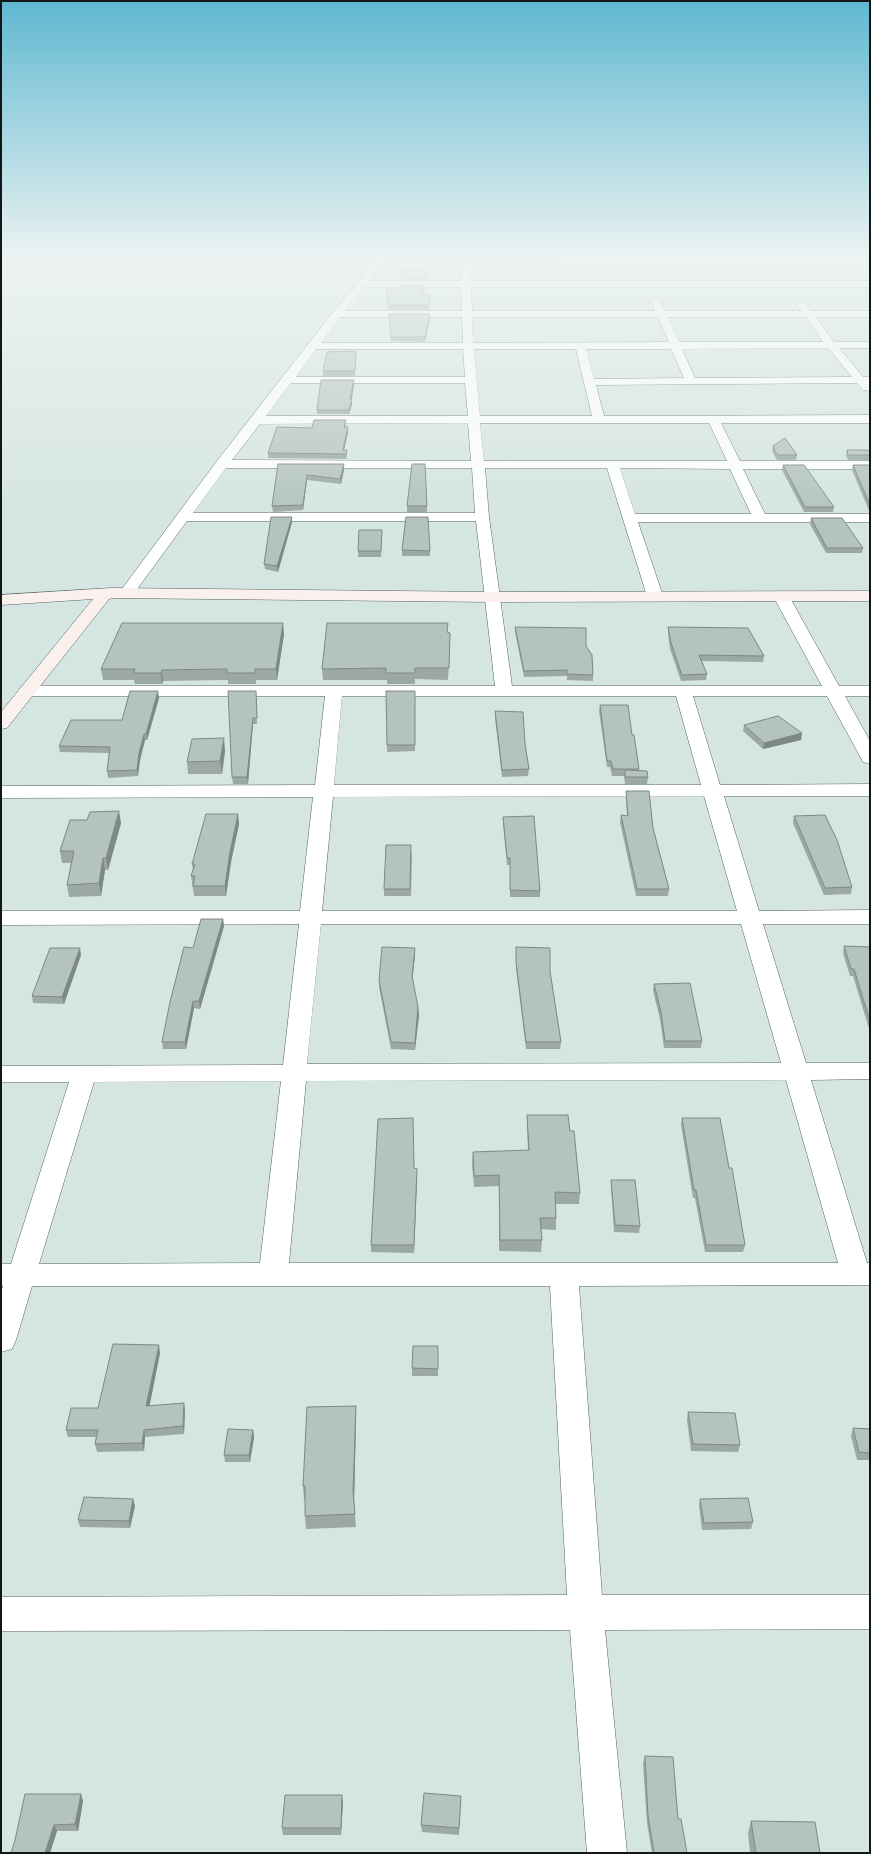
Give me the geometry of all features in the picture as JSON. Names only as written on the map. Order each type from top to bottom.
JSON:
[{"type":"street","points":[[127,593],[222,464],[314,347]]},
{"type":"street","points":[[468,347],[482,517],[504,691]]},
{"type":"street","points":[[580,347],[599,420]]},
{"type":"street","points":[[677,347],[691,381]]},
{"type":"street","points":[[833,347],[865,380],[870,392]]},
{"type":"street","points":[[288,380],[470,380]]},
{"type":"street","points":[[589,382],[865,380]]},
{"type":"street","points":[[257,420],[870,419]]},
{"type":"street","points":[[714,420],[760,518]]},
{"type":"street","points":[[222,464],[478,466],[870,465]]},
{"type":"street","points":[[612,465],[655,596]]},
{"type":"street","points":[[182,517],[482,517]]},
{"type":"street","points":[[630,518],[870,518]]},
{"type":"street","points":[[1,600],[127,593],[493,596],[870,596]]},
{"type":"street","points":[[1,724],[104,596],[108,594]]},
{"type":"street","points":[[781,596],[870,758]]},
{"type":"street","points":[[27,691],[870,691]]},
{"type":"street","points":[[273,1275],[334,691]]},
{"type":"street","points":[[11,1276],[863,1274],[796,1072],[683,691]]},
{"type":"street","points":[[1,792],[870,790]]},
{"type":"street","points":[[1,918],[870,917]]},
{"type":"street","points":[[1,1074],[870,1072]]},
{"type":"street","points":[[1,1340],[11,1276],[84,1074]]},
{"type":"street","points":[[564,1274],[586,1612],[607,1853]]},
{"type":"street","points":[[1,1614],[870,1612]]},
{"type":"building","points":[[356,351],[355,371],[323,371],[327,352]]},
{"type":"building","points":[[321,380],[354,380],[349,410],[317,410]]},
{"type":"building","points":[[314,420],[346,420],[344,427],[348,427],[343,450],[347,450],[346,454],[268,453],[277,427],[312,428]]},
{"type":"building","points":[[785,438],[797,455],[777,455],[773,446]]},
{"type":"building","points":[[847,450],[868,450],[870,455],[848,455]]},
{"type":"building","points":[[278,464],[344,464],[340,479],[307,475],[303,505],[272,506]]},
{"type":"building","points":[[412,464],[425,464],[427,506],[407,506]]},
{"type":"building","points":[[783,465],[804,465],[834,507],[805,507]]},
{"type":"building","points":[[853,465],[870,465],[870,505]]},
{"type":"building","points":[[271,517],[292,517],[277,566],[264,564]]},
{"type":"building","points":[[406,517],[428,517],[430,551],[402,550]]},
{"type":"building","points":[[811,518],[842,518],[863,548],[827,548]]},
{"type":"building","points":[[359,530],[382,530],[381,551],[358,551]]},
{"type":"building","points":[[122,623],[283,623],[276,669],[255,669],[255,673],[227,673],[227,669],[162,670],[161,673],[134,673],[135,669],[101,669]]},
{"type":"building","points":[[327,623],[448,623],[447,632],[450,633],[449,668],[415,668],[415,673],[386,673],[386,668],[322,669]]},
{"type":"building","points":[[515,627],[586,628],[586,646],[592,655],[593,675],[567,674],[567,670],[524,671]]},
{"type":"building","points":[[668,627],[748,628],[764,656],[699,655],[707,674],[682,675],[671,643]]},
{"type":"building","points":[[130,691],[158,691],[146,734],[144,734],[139,753],[137,770],[107,771],[110,747],[59,746],[71,720],[122,720]]},
{"type":"building","points":[[228,691],[256,691],[257,718],[253,718],[247,777],[232,777]]},
{"type":"building","points":[[386,691],[415,691],[415,745],[387,745]]},
{"type":"building","points":[[600,705],[628,705],[639,769],[613,769],[611,761],[607,761]]},
{"type":"building","points":[[495,711],[523,712],[525,744],[529,769],[502,770]]},
{"type":"building","points":[[778,716],[802,733],[764,743],[744,725]]},
{"type":"building","points":[[224,738],[220,761],[187,762],[192,739]]},
{"type":"building","points":[[625,770],[647,771],[648,777],[625,777]]},
{"type":"building","points":[[626,791],[649,791],[653,828],[669,889],[637,889],[621,815],[628,816]]},
{"type":"building","points":[[119,811],[106,858],[103,858],[99,883],[67,885],[74,851],[60,851],[70,820],[87,820],[90,812]]},
{"type":"building","points":[[206,814],[238,814],[225,886],[193,886],[195,876],[191,876],[195,864],[192,864]]},
{"type":"building","points":[[825,815],[837,840],[852,887],[825,888],[794,816]]},
{"type":"building","points":[[534,816],[540,891],[510,890],[510,858],[507,858],[503,817]]},
{"type":"building","points":[[386,845],[411,845],[410,889],[384,889]]},
{"type":"building","points":[[201,919],[223,919],[199,1001],[193,1001],[185,1042],[162,1042],[170,1002],[184,947],[193,948]]},
{"type":"building","points":[[844,946],[870,947],[870,1021],[854,969],[851,969]]},
{"type":"building","points":[[382,947],[415,948],[412,976],[418,1007],[415,1043],[391,1042],[379,980]]},
{"type":"building","points":[[516,947],[550,948],[550,971],[561,1042],[526,1042],[516,962]]},
{"type":"building","points":[[50,948],[80,948],[62,997],[32,996]]},
{"type":"building","points":[[690,983],[702,1041],[665,1041],[661,1012],[654,984]]},
{"type":"building","points":[[527,1115],[568,1115],[570,1131],[574,1131],[580,1193],[555,1192],[556,1218],[540,1218],[542,1240],[500,1240],[499,1175],[474,1176],[473,1152],[529,1150]]},
{"type":"building","points":[[413,1118],[414,1168],[417,1169],[414,1245],[371,1245],[378,1119]]},
{"type":"building","points":[[682,1118],[720,1118],[729,1168],[732,1168],[745,1245],[706,1245],[696,1190],[694,1190]]},
{"type":"building","points":[[611,1180],[635,1180],[640,1226],[615,1225]]},
{"type":"building","points":[[113,1344],[159,1345],[146,1406],[184,1403],[183,1426],[144,1430],[142,1443],[95,1444],[98,1430],[66,1430],[71,1408],[98,1408]]},
{"type":"building","points":[[413,1346],[438,1346],[438,1369],[412,1368]]},
{"type":"building","points":[[356,1406],[353,1492],[355,1514],[305,1516],[305,1486],[303,1486],[307,1407]]},
{"type":"building","points":[[688,1412],[735,1413],[740,1445],[693,1444]]},
{"type":"building","points":[[853,1428],[870,1429],[870,1453],[859,1452]]},
{"type":"building","points":[[228,1429],[253,1430],[249,1455],[224,1455]]},
{"type":"building","points":[[84,1497],[133,1499],[129,1521],[78,1520]]},
{"type":"building","points":[[748,1498],[753,1522],[704,1523],[700,1499]]},
{"type":"building","points":[[645,1756],[673,1757],[678,1819],[681,1819],[687,1853],[654,1853],[648,1816]]},
{"type":"building","points":[[424,1793],[461,1796],[459,1828],[421,1825]]},
{"type":"building","points":[[25,1794],[81,1794],[75,1824],[54,1825],[45,1853],[11,1853]]},
{"type":"building","points":[[285,1795],[342,1795],[341,1828],[282,1828]]},
{"type":"building","points":[[751,1821],[815,1822],[820,1853],[756,1853]]}]
